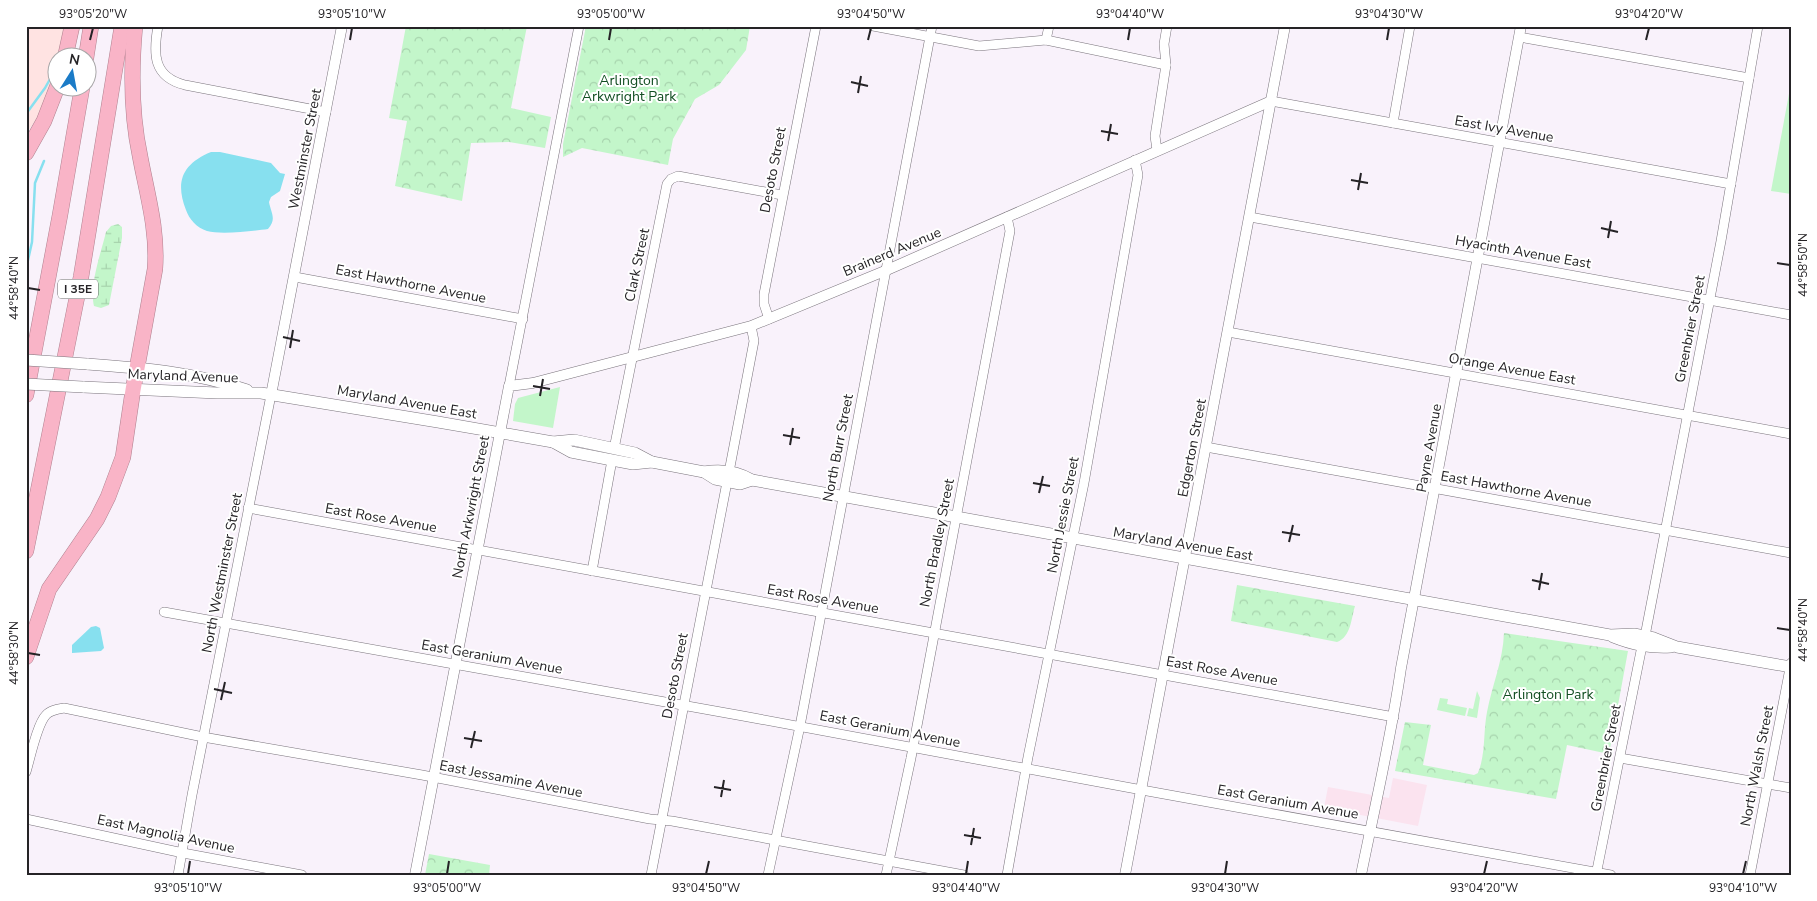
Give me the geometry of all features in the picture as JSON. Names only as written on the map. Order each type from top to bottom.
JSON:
[{"type":"highway","points":[[67,48],[72,26]]},
{"type":"highway","points":[[88,48],[91,26]]},
{"type":"highway","name":"I 35E","points":[[26,551],[81,277],[122,26]]},
{"type":"highway","points":[[26,657],[49,589],[97,518],[123,457],[156,254],[148,190],[138,150],[134,109],[135,26]]},
{"type":"highway","points":[[26,153],[44,121],[53,98]]},
{"type":"highway","name":"I 35E","points":[[26,395],[80,98]]},
{"type":"main road","name":"Maryland Avenue","points":[[26,360],[137,367],[217,380],[256,393]]},
{"type":"main road","name":"Maryland Avenue","points":[[26,384],[217,394],[256,393]]},
{"type":"main road","name":"Maryland Avenue East","points":[[256,393],[553,442],[571,452],[613,455],[633,464],[652,462],[704,472],[715,479],[728,477],[740,484],[752,480],[843,496],[1185,560],[1610,635],[1632,644],[1643,641],[1652,648],[1676,647],[1790,666]]},
{"type":"street","points":[[158,26],[155,51],[162,73],[171,81],[326,112]]},
{"type":"street","name":"Westminster Street","points":[[295,277],[342,26]]},
{"type":"street","name":"North Arkwright Street","points":[[415,875],[579,26]]},
{"type":"street","name":"Desoto Street","points":[[769,319],[764,304],[764,294],[816,26]]},
{"type":"street","points":[[873,26],[979,46],[1046,40],[1166,65]]},
{"type":"street","name":"North Burr Street","points":[[768,875],[800,726],[932,26]]},
{"type":"street","points":[[1046,40],[1048,26]]},
{"type":"street","points":[[1157,150],[1155,136],[1166,65],[1164,44],[1167,26]]},
{"type":"street","name":"Edgerton Street","points":[[1125,875],[1285,26]]},
{"type":"street","points":[[1393,123],[1410,26]]},
{"type":"street","name":"Payne Avenue","points":[[1362,875],[1394,717],[1521,26]]},
{"type":"street","name":"Greenbrier Street","points":[[1596,874],[1710,300],[1758,26]]},
{"type":"street","points":[[1519,37],[1749,78]]},
{"type":"street","name":"East Ivy Avenue","points":[[1271,101],[1731,184]]},
{"type":"street","name":"Brainerd Avenue","points":[[509,386],[533,383],[751,326],[887,270],[1271,101]]},
{"type":"street","name":"North Jessie Street","points":[[1007,875],[1026,768],[1073,539],[1138,175],[1135,160]]},
{"type":"street","name":"Clark Street","points":[[592,571],[631,358],[667,184],[671,179],[678,176],[782,195]]},
{"type":"street","name":"North Bradley Street","points":[[886,875],[913,747],[1010,231],[1006,217]]},
{"type":"street","name":"Hyacinth Avenue East","points":[[1250,217],[1791,315]]},
{"type":"street","name":"East Hawthorne Avenue","points":[[295,277],[523,319]]},
{"type":"street","name":"North Westminster Street","points":[[178,875],[248,508],[295,277]]},
{"type":"street","name":"Desoto Street","points":[[651,875],[754,341],[751,326]]},
{"type":"street","name":"Orange Avenue East","points":[[1228,332],[1791,434]]},
{"type":"street","name":"East Hawthorne Avenue","points":[[1206,447],[1791,553]]},
{"type":"street","name":"East Rose Avenue","points":[[248,508],[1394,717]]},
{"type":"street","name":"East Geranium Avenue","points":[[164,612],[800,726],[1596,874],[1611,875]]},
{"type":"street","name":"North Walsh Street","points":[[1750,875],[1790,666]]},
{"type":"street","name":"East Jessamine Avenue","points":[[26,772],[40,723],[46,714],[64,708],[204,737],[964,875]]},
{"type":"street","points":[[1620,758],[1791,788]]},
{"type":"street","name":"East Magnolia Avenue","points":[[26,819],[182,853],[302,875]]},
{"type":"shaded area","points":[[26,26],[81,26],[74,48],[48,48],[48,98],[51,98],[26,134]]},
{"type":"shaded area","points":[[1393,778],[1427,785],[1418,826],[1324,808],[1328,787],[1389,798]]},
{"type":"green space","points":[[406,26],[527,26],[511,108],[551,117],[545,148],[509,142],[471,143],[462,201],[395,186],[407,121],[389,118]]},
{"type":"green space","name":"Arlington Arkwright Park","points":[[586,26],[750,26],[746,50],[719,85],[695,99],[673,139],[668,165],[582,148],[563,157],[563,144]]},
{"type":"green space","points":[[1791,83],[1791,194],[1771,191]]},
{"type":"green space","points":[[118,224],[122,227],[122,238],[109,305],[101,308],[94,306],[93,289],[96,269],[106,232],[111,226]]},
{"type":"green space","points":[[560,387],[553,428],[513,421],[515,404],[518,398]]},
{"type":"green space","points":[[1237,585],[1355,606],[1350,627],[1342,640],[1337,642],[1231,621]]},
{"type":"green space","name":"Arlington Park","points":[[1504,633],[1628,651],[1609,754],[1567,745],[1556,799],[1395,771],[1405,722],[1431,725],[1423,765],[1474,775],[1478,773],[1481,765],[1487,712],[1502,653]]},
{"type":"green space","points":[[1477,691],[1480,698],[1477,718],[1467,716],[1469,708],[1473,709]]},
{"type":"green space","points":[[1440,698],[1448,699],[1447,704],[1467,708],[1465,716],[1437,710]]},
{"type":"green space","points":[[429,854],[490,865],[489,875],[425,875]]},
{"type":"water","points":[[211,152],[220,152],[271,163],[280,173],[285,174],[280,191],[271,197],[269,202],[273,219],[268,229],[220,233],[200,228],[191,220],[181,191],[183,175],[193,162]]},
{"type":"water","points":[[96,626],[100,628],[104,648],[101,651],[72,653],[72,645],[91,627]]},
{"type":"waterway","points":[[26,114],[48,83]]},
{"type":"waterway","points":[[26,269],[32,242],[35,183],[44,161]]}]
